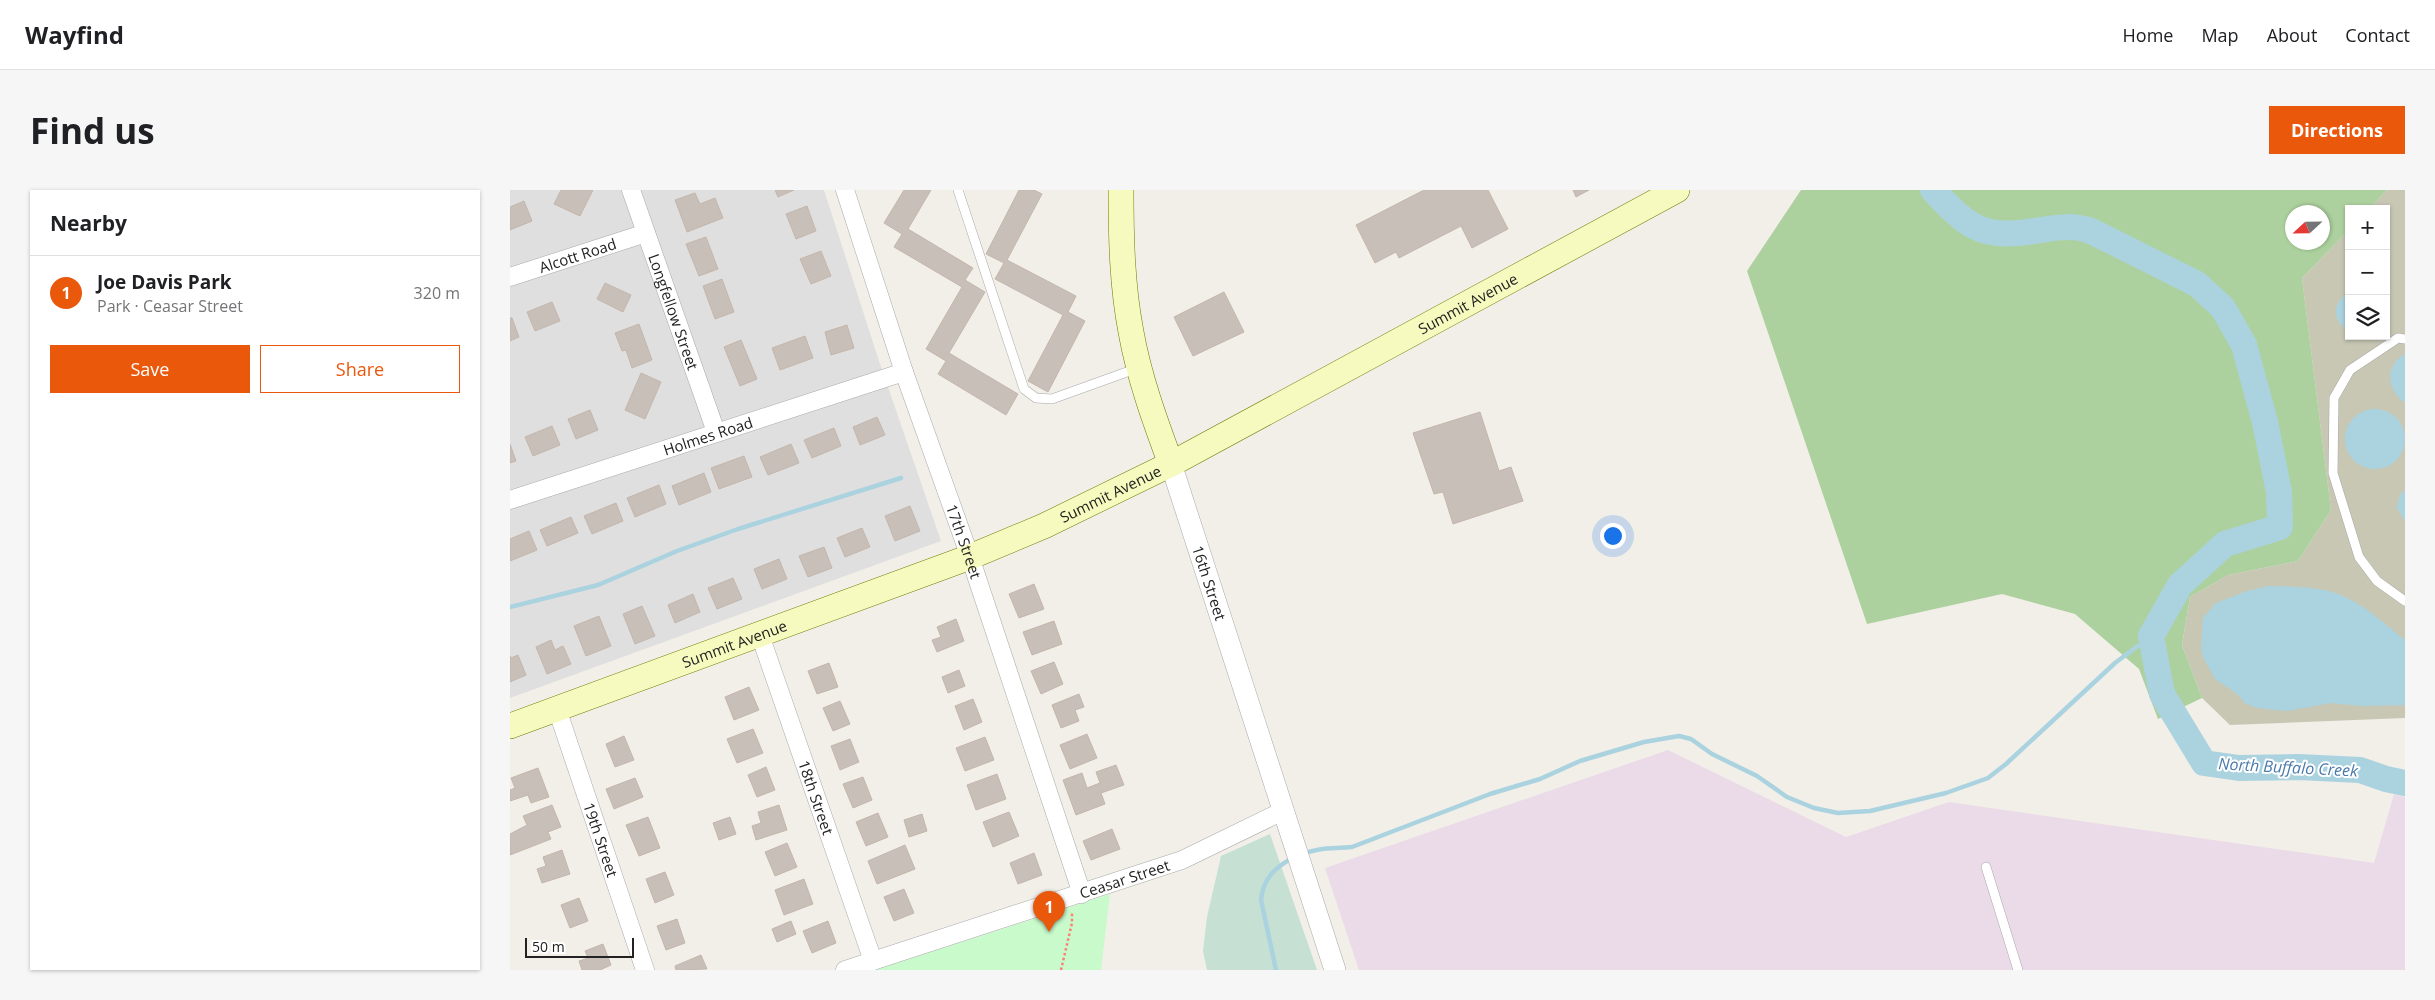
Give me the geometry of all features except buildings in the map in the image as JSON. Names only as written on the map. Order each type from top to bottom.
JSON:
[{"type":"main road","name":"16th Street","points":[[1121,190],[1121,244],[1125,297],[1139,368],[1150,408],[1171,464]]},
{"type":"main road","name":"Summit Avenue","points":[[510,726],[970,557],[1044,526],[1171,464],[1677,190]]},
{"type":"street","name":"Longfellow Street","points":[[631,190],[716,432]]},
{"type":"street","name":"17th Street","points":[[845,190],[904,372],[970,557],[1082,894]]},
{"type":"street","name":"Alcott Road","points":[[510,277],[646,233]]},
{"type":"street","name":"Holmes Road","points":[[510,500],[904,372]]},
{"type":"street","name":"16th Street","points":[[1171,464],[1335,970]]},
{"type":"street","name":"18th Street","points":[[760,635],[873,961]]},
{"type":"street","name":"19th Street","points":[[557,708],[645,970]]},
{"type":"street","name":"Ceasar Street","points":[[846,970],[1182,860],[1283,811]]},
{"type":"lane","points":[[958,190],[1024,389],[1036,398],[1052,398],[1139,368]]},
{"type":"lane","points":[[2405,338],[2398,338],[2350,370],[2334,398],[2333,473],[2359,557],[2377,581],[2405,601]]},
{"type":"lane","points":[[1986,867],[2018,970]]},
{"type":"path","points":[[1061,970],[1072,923],[1071,910]]},
{"type":"shaded area","points":[[510,190],[824,190],[877,355],[941,541],[510,698]]},
{"type":"shaded area","points":[[2387,190],[2405,190],[2405,718],[2230,725],[2202,698],[2182,645],[2190,597],[2228,575],[2298,561],[2331,510],[2302,278],[2345,234],[2345,340],[2390,340],[2390,205],[2373,205]]},
{"type":"shaded area","points":[[1668,750],[1846,837],[1949,802],[2374,863],[2394,794],[2405,797],[2405,970],[1359,970],[1325,868]]},
{"type":"shaded area","points":[[1270,834],[1317,970],[1207,970],[1203,951],[1207,917],[1221,856]]},
{"type":"green space","points":[[1801,190],[2387,190],[2373,205],[2345,205],[2345,234],[2330,249],[2330,205],[2285,205],[2285,250],[2329,250],[2302,278],[2331,510],[2298,561],[2228,575],[2190,597],[2182,645],[2202,698],[2158,719],[2139,669],[2075,614],[2002,594],[1867,624],[1747,271]]},
{"type":"green space","points":[[1110,894],[1101,970],[875,970]]},
{"type":"water","points":[[2345,296],[2345,327],[2339,322],[2336,311],[2339,301]]},
{"type":"water","points":[[2405,354],[2405,403],[2394,392],[2390,378],[2394,365]]},
{"type":"water","points":[[2375,409],[2387,411],[2400,422],[2405,439],[2403,451],[2392,464],[2375,469],[2363,467],[2350,456],[2345,439],[2347,427],[2358,414]]},
{"type":"water","points":[[2405,490],[2405,521],[2397,508],[2400,495]]},
{"type":"water","points":[[2269,586],[2308,588],[2336,593],[2361,606],[2405,640],[2405,705],[2360,706],[2332,703],[2287,711],[2257,708],[2245,703],[2237,694],[2215,679],[2204,659],[2201,649],[2203,618],[2216,603],[2247,591]]},
{"type":"waterway","name":"North Buffalo Creek","points":[[1933,190],[1958,215],[1981,229],[2006,233],[2022,233],[2066,227],[2091,231],[2197,284],[2223,308],[2244,345],[2265,422],[2279,492],[2280,527],[2225,544],[2180,585],[2151,636],[2162,694],[2204,763],[2239,768],[2299,767],[2360,770],[2405,783]]},
{"type":"waterway","points":[[510,607],[598,585],[677,551],[738,529],[901,478]]},
{"type":"waterway","points":[[1303,854],[1321,849],[1352,847],[1490,794],[1540,779],[1580,761],[1644,742],[1679,736],[1691,739],[1712,754],[1757,776],[1787,797],[1814,808],[1838,813],[1870,811],[1946,793],[1988,778],[2006,764],[2115,663],[2151,636]]},
{"type":"waterway","points":[[1276,970],[1261,900],[1262,893],[1271,874],[1293,858]]},
{"type":"place","name":"Joe Davis Park","points":[[1049,932]]}]
